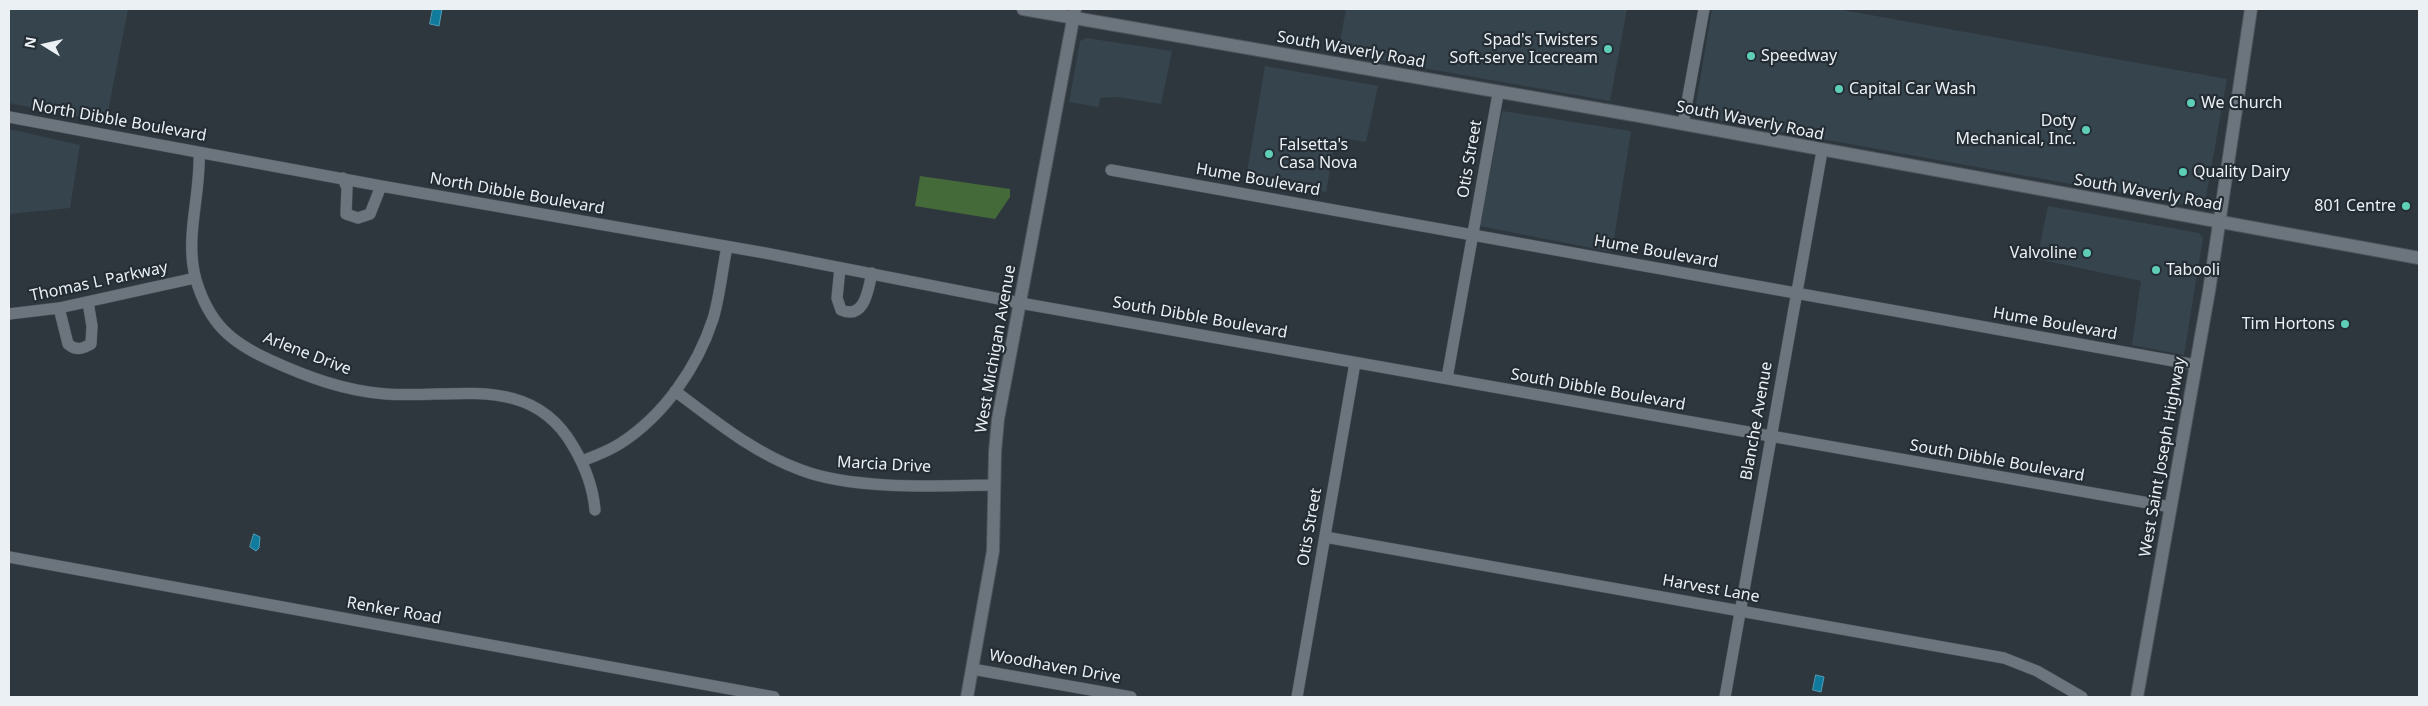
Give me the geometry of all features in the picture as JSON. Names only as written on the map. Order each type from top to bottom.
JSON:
[{"type":"main road","name":"South Waverly Road","points":[[1023,9],[1074,13],[1498,94],[1683,124],[1822,151],[2419,258]]},
{"type":"main road","name":"West Saint Joseph Highway","points":[[2137,697],[2196,365],[2251,9]]},
{"type":"main road","name":"West Michigan Avenue","points":[[967,697],[993,551],[998,419],[1074,13]]},
{"type":"street","points":[[1683,124],[1704,9]]},
{"type":"street","name":"Otis Street","points":[[1448,378],[1498,94]]},
{"type":"street","name":"North Dibble Boulevard","points":[[9,117],[381,186],[872,273],[1020,302]]},
{"type":"street","name":"Blanche Avenue","points":[[1724,697],[1822,151]]},
{"type":"street","name":"Arlene Drive","points":[[199,153],[192,213],[192,245],[196,278],[207,310],[228,336],[258,354],[334,385],[418,396],[493,395],[526,401],[541,409],[567,434],[582,461],[592,491],[595,510]]},
{"type":"street","name":"Hume Boulevard","points":[[1111,170],[2196,365]]},
{"type":"street","points":[[343,178],[347,188],[346,214],[358,218],[370,214],[381,186]]},
{"type":"street","points":[[582,461],[620,444],[641,428],[676,391],[705,342],[713,316],[727,247]]},
{"type":"street","points":[[840,268],[837,298],[841,310],[846,312],[856,312],[862,307],[872,273]]},
{"type":"street","name":"Thomas L Parkway","points":[[9,314],[59,308],[196,278]]},
{"type":"street","points":[[59,308],[68,344],[72,348],[82,349],[91,344],[93,335],[88,302]]},
{"type":"street","name":"South Dibble Boulevard","points":[[1020,302],[1448,378],[1770,438],[2171,508]]},
{"type":"street","name":"Otis Street","points":[[1297,697],[1355,363]]},
{"type":"street","name":"Marcia Drive","points":[[676,391],[735,435],[763,453],[789,466],[822,477],[873,484],[994,485]]},
{"type":"street","name":"Harvest Lane","points":[[1325,537],[2004,658],[2037,671],[2082,697]]},
{"type":"street","name":"Renker Road","points":[[9,557],[774,697]]},
{"type":"street","name":"Woodhaven Drive","points":[[972,669],[1128,697]]},
{"type":"shaded area","points":[[9,9],[128,9],[106,122],[9,103]]},
{"type":"shaded area","points":[[1346,9],[1627,9],[1610,101],[1338,53]]},
{"type":"shaded area","points":[[1712,9],[1837,9],[2227,79],[2204,208],[1694,116]]},
{"type":"shaded area","points":[[1086,38],[1172,51],[1161,104],[1119,97],[1100,98],[1099,107],[1069,102],[1080,41]]},
{"type":"shaded area","points":[[1265,66],[1378,86],[1366,142],[1336,137],[1326,192],[1246,178]]},
{"type":"shaded area","points":[[1502,111],[1631,131],[1612,252],[1480,226]]},
{"type":"shaded area","points":[[9,129],[80,145],[70,208],[9,214]]},
{"type":"shaded area","points":[[2048,206],[2199,233],[2203,238],[2184,355],[2132,345],[2141,281],[2037,259]]},
{"type":"green space","points":[[920,176],[1010,189],[1010,197],[995,219],[915,206]]},
{"type":"water","points":[[433,9],[442,9],[439,26],[430,24]]},
{"type":"water","points":[[254,534],[260,537],[259,548],[256,551],[250,547]]},
{"type":"water","points":[[1816,675],[1824,677],[1821,692],[1813,690]]},
{"type":"place","name":"Spad's Twisters Soft-serve Icecream","points":[[1608,49]]},
{"type":"place","name":"Speedway","points":[[1751,56]]},
{"type":"place","name":"Capital Car Wash","points":[[1839,89]]},
{"type":"place","name":"We Church","points":[[2191,103]]},
{"type":"place","name":"Doty Mechanical, Inc.","points":[[2086,130]]},
{"type":"place","name":"Falsetta's Casa Nova","points":[[1269,154]]},
{"type":"place","name":"Quality Dairy","points":[[2183,172]]},
{"type":"place","name":"801 Centre","points":[[2406,206]]},
{"type":"place","name":"Valvoline","points":[[2087,253]]},
{"type":"place","name":"Tabooli","points":[[2156,270]]},
{"type":"place","name":"Tim Hortons","points":[[2345,324]]}]
